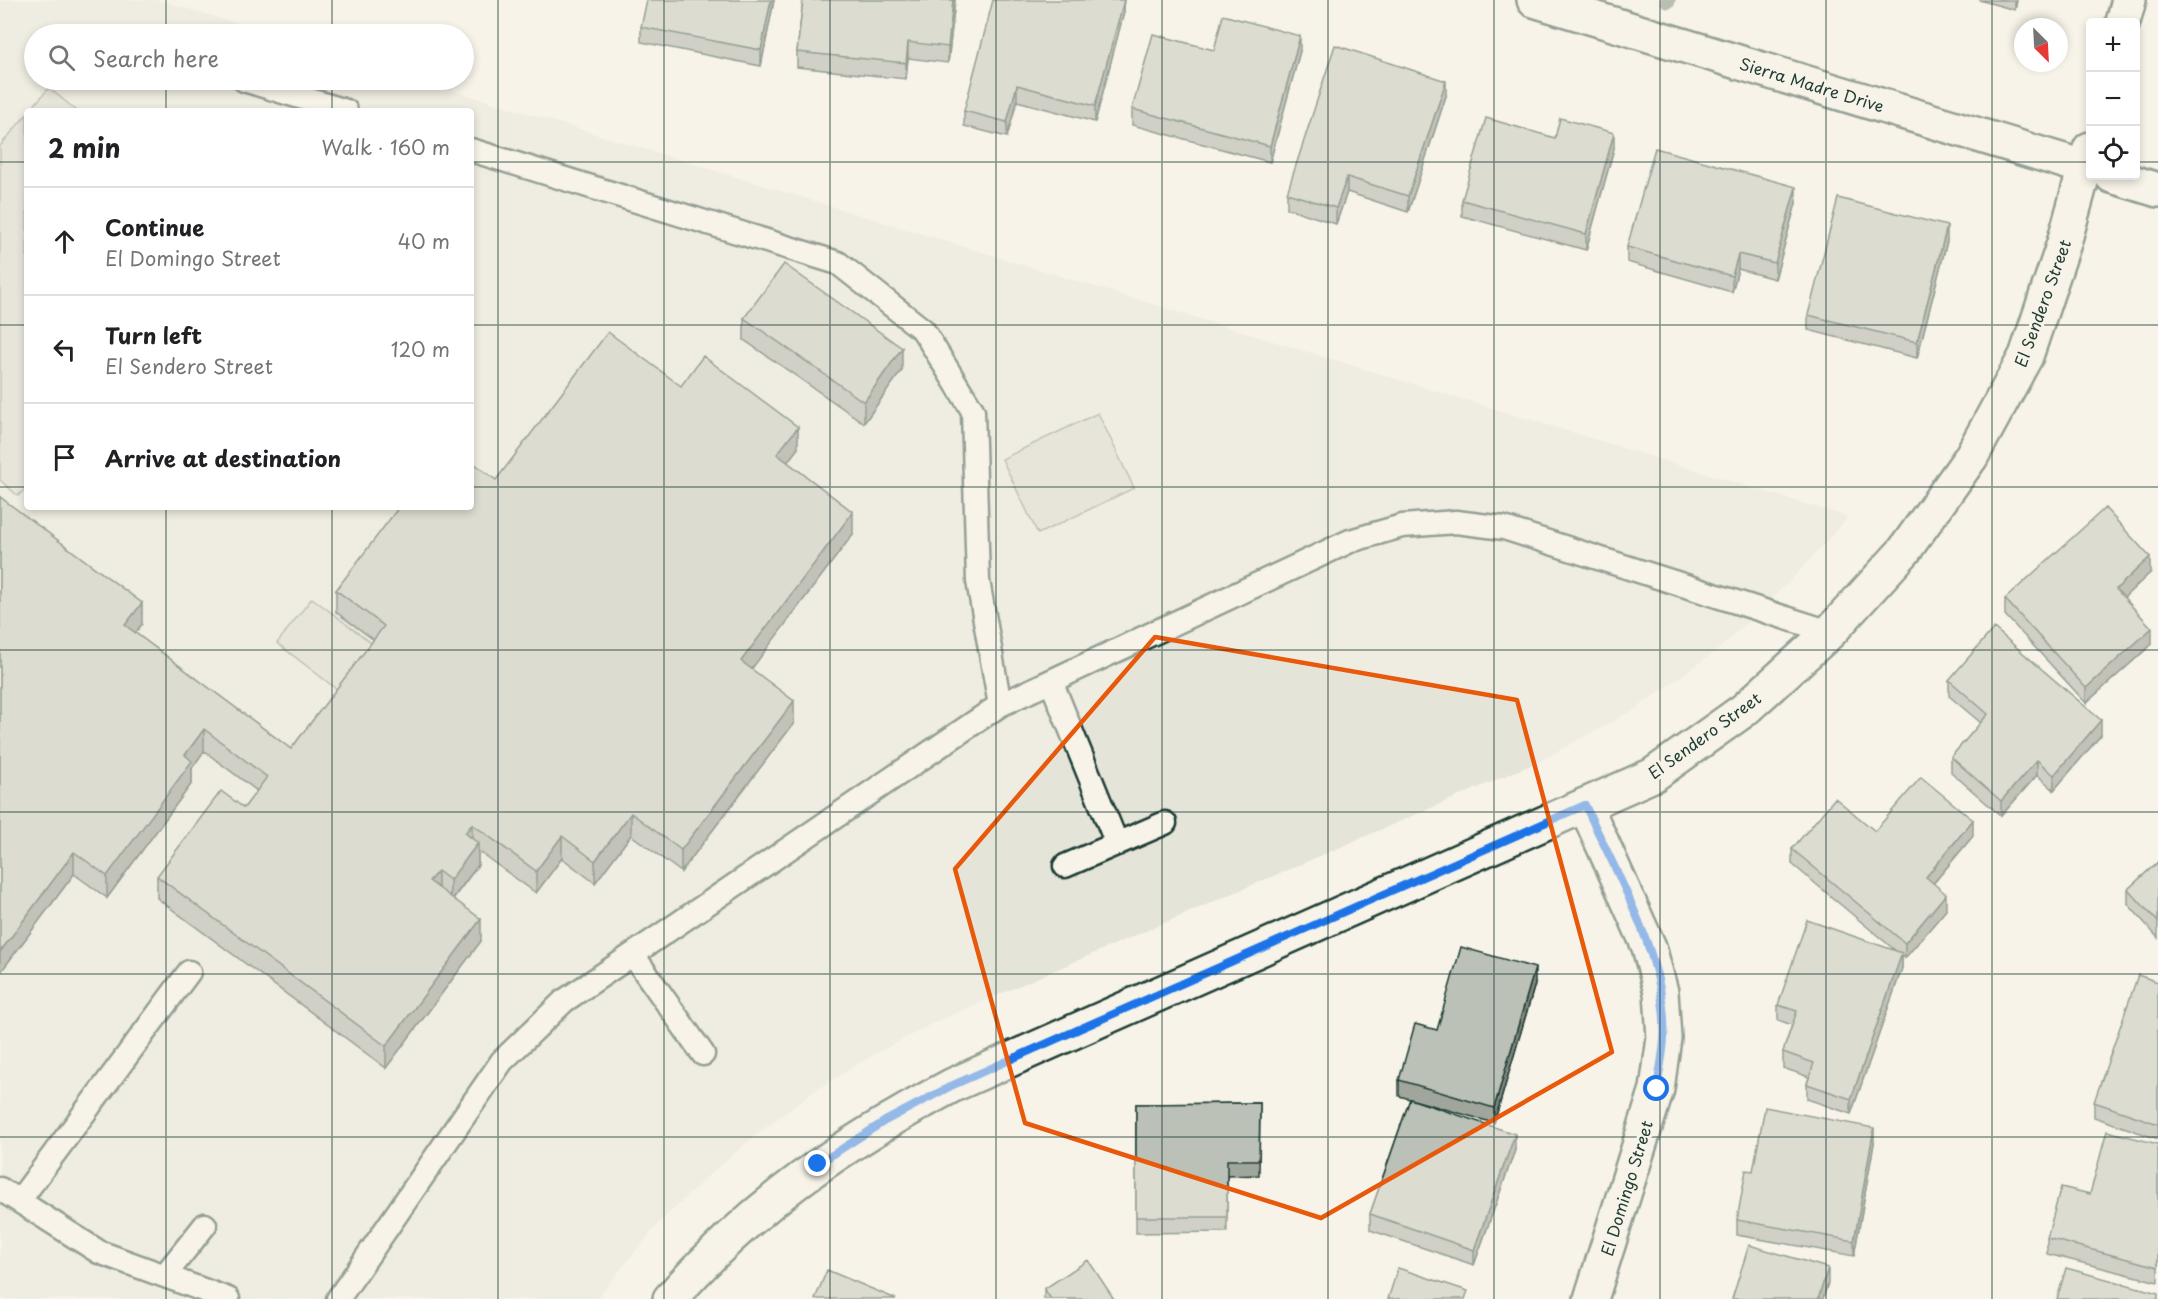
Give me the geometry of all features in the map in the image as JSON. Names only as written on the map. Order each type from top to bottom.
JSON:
[{"type":"street","name":"Sierra Madre Drive","points":[[1534,0],[2086,162]]},
{"type":"street","points":[[2124,18],[2129,0]]},
{"type":"street","name":"El Sendero Street","points":[[669,1299],[704,1260],[760,1208],[818,1164],[885,1121],[953,1085],[1662,769],[1744,710],[1830,632],[1904,551],[1971,457],[2026,356],[2064,243],[2089,180]]},
{"type":"street","name":"Sierra Madre Drive","points":[[2133,180],[2158,190]]},
{"type":"street","name":"El Domingo Street","points":[[1585,805],[1649,947],[1661,992],[1664,1038],[1657,1089],[1592,1299]]},
{"type":"lane","points":[[277,90],[336,108]]},
{"type":"lane","points":[[474,151],[838,263],[923,330],[973,411],[978,581],[1000,705]]},
{"type":"lane","points":[[338,1299],[502,1060],[564,1001],[1000,705],[1350,541],[1402,526],[1456,522],[1504,528],[1830,632]]},
{"type":"lane","points":[[1051,681],[1117,844]]},
{"type":"lane","points":[[1065,866],[1165,823]]},
{"type":"lane","points":[[633,956],[703,1054]]},
{"type":"lane","points":[[19,1201],[189,972]]},
{"type":"lane","points":[[0,1189],[99,1252],[228,1299]]},
{"type":"lane","points":[[165,1275],[205,1226]]},
{"type":"highlighted area","points":[[1155,637],[1517,700],[1612,1052],[1321,1218],[1025,1123],[955,869]]},
{"type":"shaded area","points":[[0,0],[158,0],[238,24],[24,24],[24,90],[451,90],[1848,517],[1797,574],[1720,648],[1638,707],[1540,761],[935,1022],[871,1056],[813,1092],[758,1133],[708,1176],[658,1224],[596,1299],[0,1299]]},
{"type":"shaded area","points":[[47,90],[51,90],[73,108],[32,108]]},
{"type":"shaded area","points":[[24,118],[24,490],[18,496],[0,480],[0,146]]},
{"type":"shaded area","points":[[1098,413],[1134,488],[1038,534],[1002,459]]},
{"type":"shaded area","points":[[312,598],[378,648],[343,694],[277,643]]},
{"type":"building","points":[[647,0],[771,0],[761,50],[641,27]]},
{"type":"building","points":[[803,0],[953,0],[948,47],[908,42],[906,63],[797,52]]},
{"type":"building","points":[[993,0],[1124,0],[1095,106],[1017,85],[1007,122],[964,111]]},
{"type":"building","points":[[1223,15],[1300,36],[1270,146],[1132,109],[1153,34],[1214,50]]},
{"type":"building","points":[[1335,45],[1446,81],[1408,196],[1347,177],[1336,208],[1287,193]]},
{"type":"building","points":[[1486,118],[1555,138],[1560,118],[1614,133],[1586,234],[1462,200]]},
{"type":"building","points":[[1655,148],[1796,187],[1775,263],[1738,254],[1732,276],[1627,247]]},
{"type":"building","points":[[1838,198],[1947,226],[1917,342],[1808,315]]},
{"type":"building","points":[[784,264],[902,348],[864,402],[744,318]]},
{"type":"building","points":[[608,332],[681,386],[703,356],[798,427],[777,454],[853,512],[741,661],[794,701],[681,850],[631,813],[595,861],[562,836],[536,871],[472,824],[465,833],[478,843],[450,880],[438,871],[429,881],[481,919],[386,1046],[157,876],[221,791],[244,808],[267,777],[204,729],[185,755],[192,761],[107,876],[74,852],[0,952],[0,497],[142,603],[125,625],[291,749],[384,626],[336,590],[397,510],[474,510],[474,463],[496,480]]},
{"type":"building","points":[[2105,508],[2150,557],[2116,589],[2152,628],[2086,688],[2005,599]]},
{"type":"building","points":[[1994,628],[2101,720],[2054,775],[2037,760],[2001,801],[1951,757],[1988,714],[1949,680]]},
{"type":"building","points":[[1921,777],[1973,820],[1926,877],[1946,894],[1905,943],[1792,849],[1835,798],[1875,831]]},
{"type":"building","points":[[2158,862],[2158,922],[2128,889]]},
{"type":"building","points":[[1807,920],[1902,953],[1851,1099],[1807,1084],[1814,1063],[1783,1052],[1797,1011],[1778,1005]]},
{"type":"building","points":[[1461,947],[1535,968],[1494,1108],[1399,1080],[1415,1024],[1437,1030]]},
{"type":"building","points":[[2138,975],[2158,982],[2158,1124],[2094,1102]]},
{"type":"building","points":[[1410,1099],[1515,1134],[1474,1250],[1370,1214]]},
{"type":"building","points":[[1260,1103],[1259,1160],[1227,1160],[1227,1217],[1136,1217],[1136,1104]]},
{"type":"building","points":[[1765,1107],[1874,1128],[1854,1241],[1737,1220],[1746,1170],[1753,1171]]},
{"type":"building","points":[[2107,1131],[2158,1144],[2158,1267],[2047,1238],[2061,1187],[2090,1194]]},
{"type":"building","points":[[1749,1245],[1828,1268],[1818,1299],[1732,1299]]},
{"type":"building","points":[[1088,1260],[1114,1299],[1051,1299],[1044,1289]]},
{"type":"building","points":[[1398,1268],[1468,1291],[1465,1299],[1388,1299]]},
{"type":"building","points":[[2066,1268],[2158,1293],[2158,1299],[2057,1299]]},
{"type":"building","points":[[827,1270],[896,1299],[815,1299]]},
{"type":"route","points":[[818,1164],[885,1121],[953,1085],[1585,805],[1649,947],[1661,992],[1664,1038],[1657,1089]]}]
